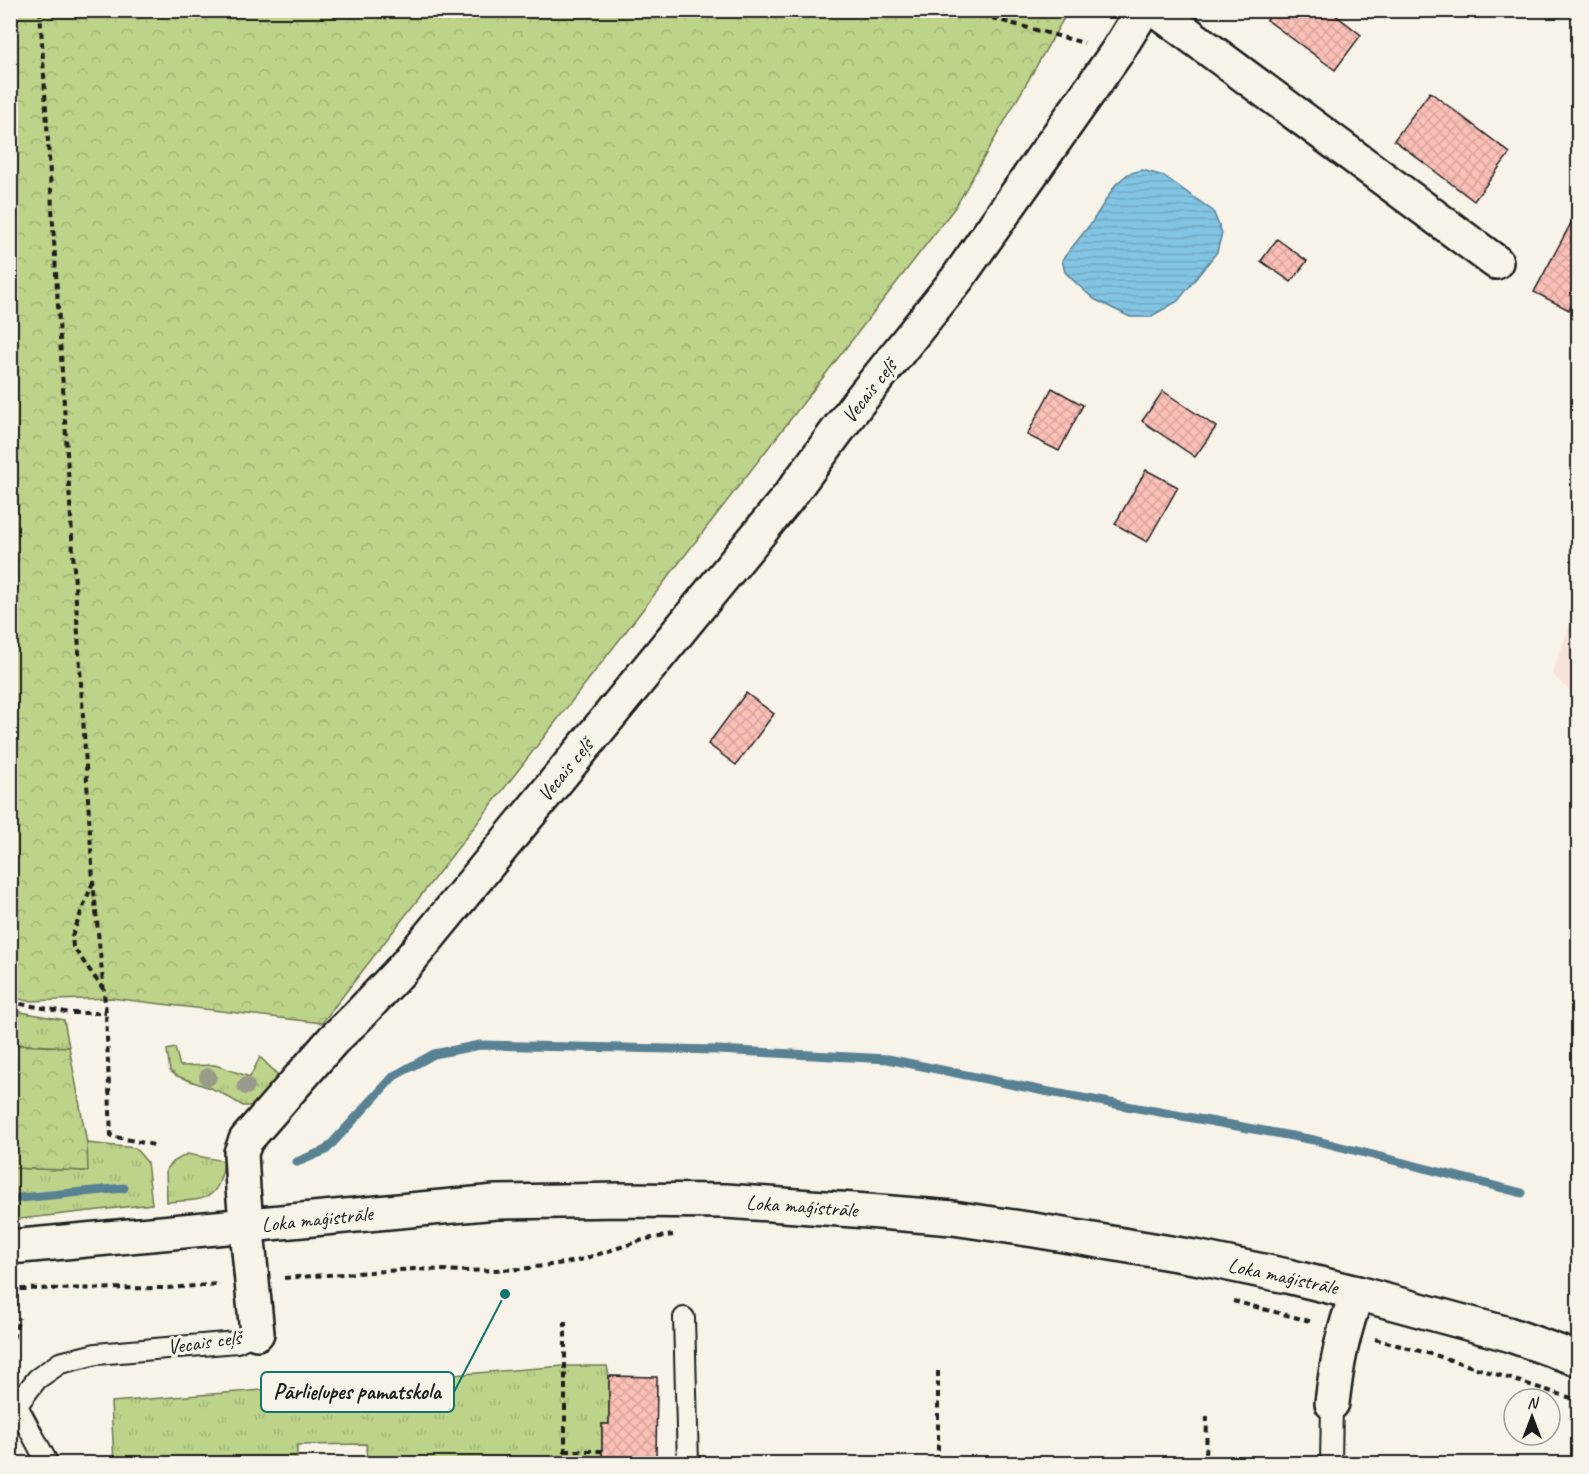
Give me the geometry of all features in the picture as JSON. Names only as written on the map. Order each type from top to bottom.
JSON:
[{"type":"street","name":"Vecais ceļš","points":[[257,1333],[241,1153],[246,1140],[333,1040],[404,967],[787,499],[857,404],[957,279],[1117,52],[1143,10]]},
{"type":"street","points":[[1156,10],[1496,262]]},
{"type":"street","name":"Loka maģistrāle","points":[[10,1247],[496,1202],[726,1201],[964,1219],[1200,1258],[1299,1278],[1357,1293],[1508,1334],[1578,1359]]},
{"type":"street","points":[[1332,1403],[1337,1358],[1357,1293]]},
{"type":"lane","points":[[684,1318],[688,1464]]},
{"type":"lane","name":"Vecais ceļš","points":[[14,1410],[37,1379],[60,1363],[96,1354],[237,1342],[257,1333]]},
{"type":"lane","points":[[1331,1464],[1332,1403]]},
{"type":"lane","points":[[14,1410],[48,1464]]},
{"type":"path","points":[[40,10],[93,881],[105,991],[111,1136],[154,1145]]},
{"type":"path","points":[[962,10],[1117,52]]},
{"type":"path","points":[[93,881],[72,936],[74,947],[105,991]]},
{"type":"path","points":[[10,1002],[71,1013],[106,1013]]},
{"type":"path","points":[[10,1289],[168,1288],[415,1269],[467,1271],[522,1269],[577,1261],[646,1239],[683,1234]]},
{"type":"path","points":[[1223,1298],[1438,1356],[1578,1400]]},
{"type":"path","points":[[10,1349],[19,1318]]},
{"type":"path","points":[[565,1322],[565,1464]]},
{"type":"path","points":[[938,1371],[938,1464]]},
{"type":"path","points":[[1206,1415],[1206,1464]]},
{"type":"path","points":[[565,1451],[602,1451]]},
{"type":"shaded area","points":[[1578,602],[1578,699],[1552,674]]},
{"type":"green space","points":[[10,11],[1068,11],[956,206],[322,1023],[111,998],[28,1001],[11,997]]},
{"type":"green space","points":[[10,1010],[64,1020],[69,1047],[11,1044]]},
{"type":"green space","points":[[10,1045],[69,1047],[87,1143],[88,1171],[11,1168]]},
{"type":"green space","points":[[175,1048],[180,1066],[215,1065],[250,1077],[260,1057],[283,1080],[257,1106],[243,1106],[218,1091],[177,1076],[170,1071],[167,1050]]},
{"type":"green space","points":[[87,1143],[135,1148],[147,1162],[152,1204],[11,1220],[11,1168],[87,1171]]},
{"type":"green space","points":[[187,1154],[224,1161],[218,1185],[214,1192],[200,1199],[167,1202],[166,1170],[173,1162]]},
{"type":"green space","points":[[564,1366],[607,1366],[609,1424],[602,1424],[602,1463],[367,1463],[366,1444],[297,1445],[297,1463],[114,1463],[111,1402]]},
{"type":"water","points":[[1142,170],[1164,176],[1213,211],[1222,233],[1217,252],[1178,301],[1150,317],[1130,317],[1094,299],[1065,272],[1062,260],[1092,222],[1116,184],[1128,174]]},
{"type":"building","points":[[1274,10],[1329,10],[1361,35],[1335,70],[1267,20]]},
{"type":"building","points":[[1430,92],[1510,153],[1474,201],[1394,140]]},
{"type":"building","points":[[1578,210],[1578,306],[1572,303],[1569,310],[1534,292]]},
{"type":"building","points":[[1277,239],[1307,261],[1291,282],[1261,261]]},
{"type":"building","points":[[1052,388],[1083,405],[1059,451],[1027,435]]},
{"type":"building","points":[[1163,391],[1216,427],[1195,457],[1142,421]]},
{"type":"building","points":[[1146,470],[1178,487],[1147,542],[1115,524]]},
{"type":"building","points":[[746,693],[774,714],[736,765],[708,744]]},
{"type":"building","points":[[609,1376],[657,1377],[656,1464],[602,1464],[602,1424],[609,1424]]},
{"type":"building","points":[[1285,1460],[1286,1464],[1234,1464],[1234,1462]]},
{"type":"waterway","points":[[297,1162],[326,1150],[394,1076],[434,1054],[480,1045],[717,1050],[888,1059],[1044,1091],[1314,1140],[1522,1193]]},
{"type":"waterway","points":[[10,1199],[124,1188]]},
{"type":"place","name":"Pārlielupes pamatskola","points":[[505,1294]]}]
